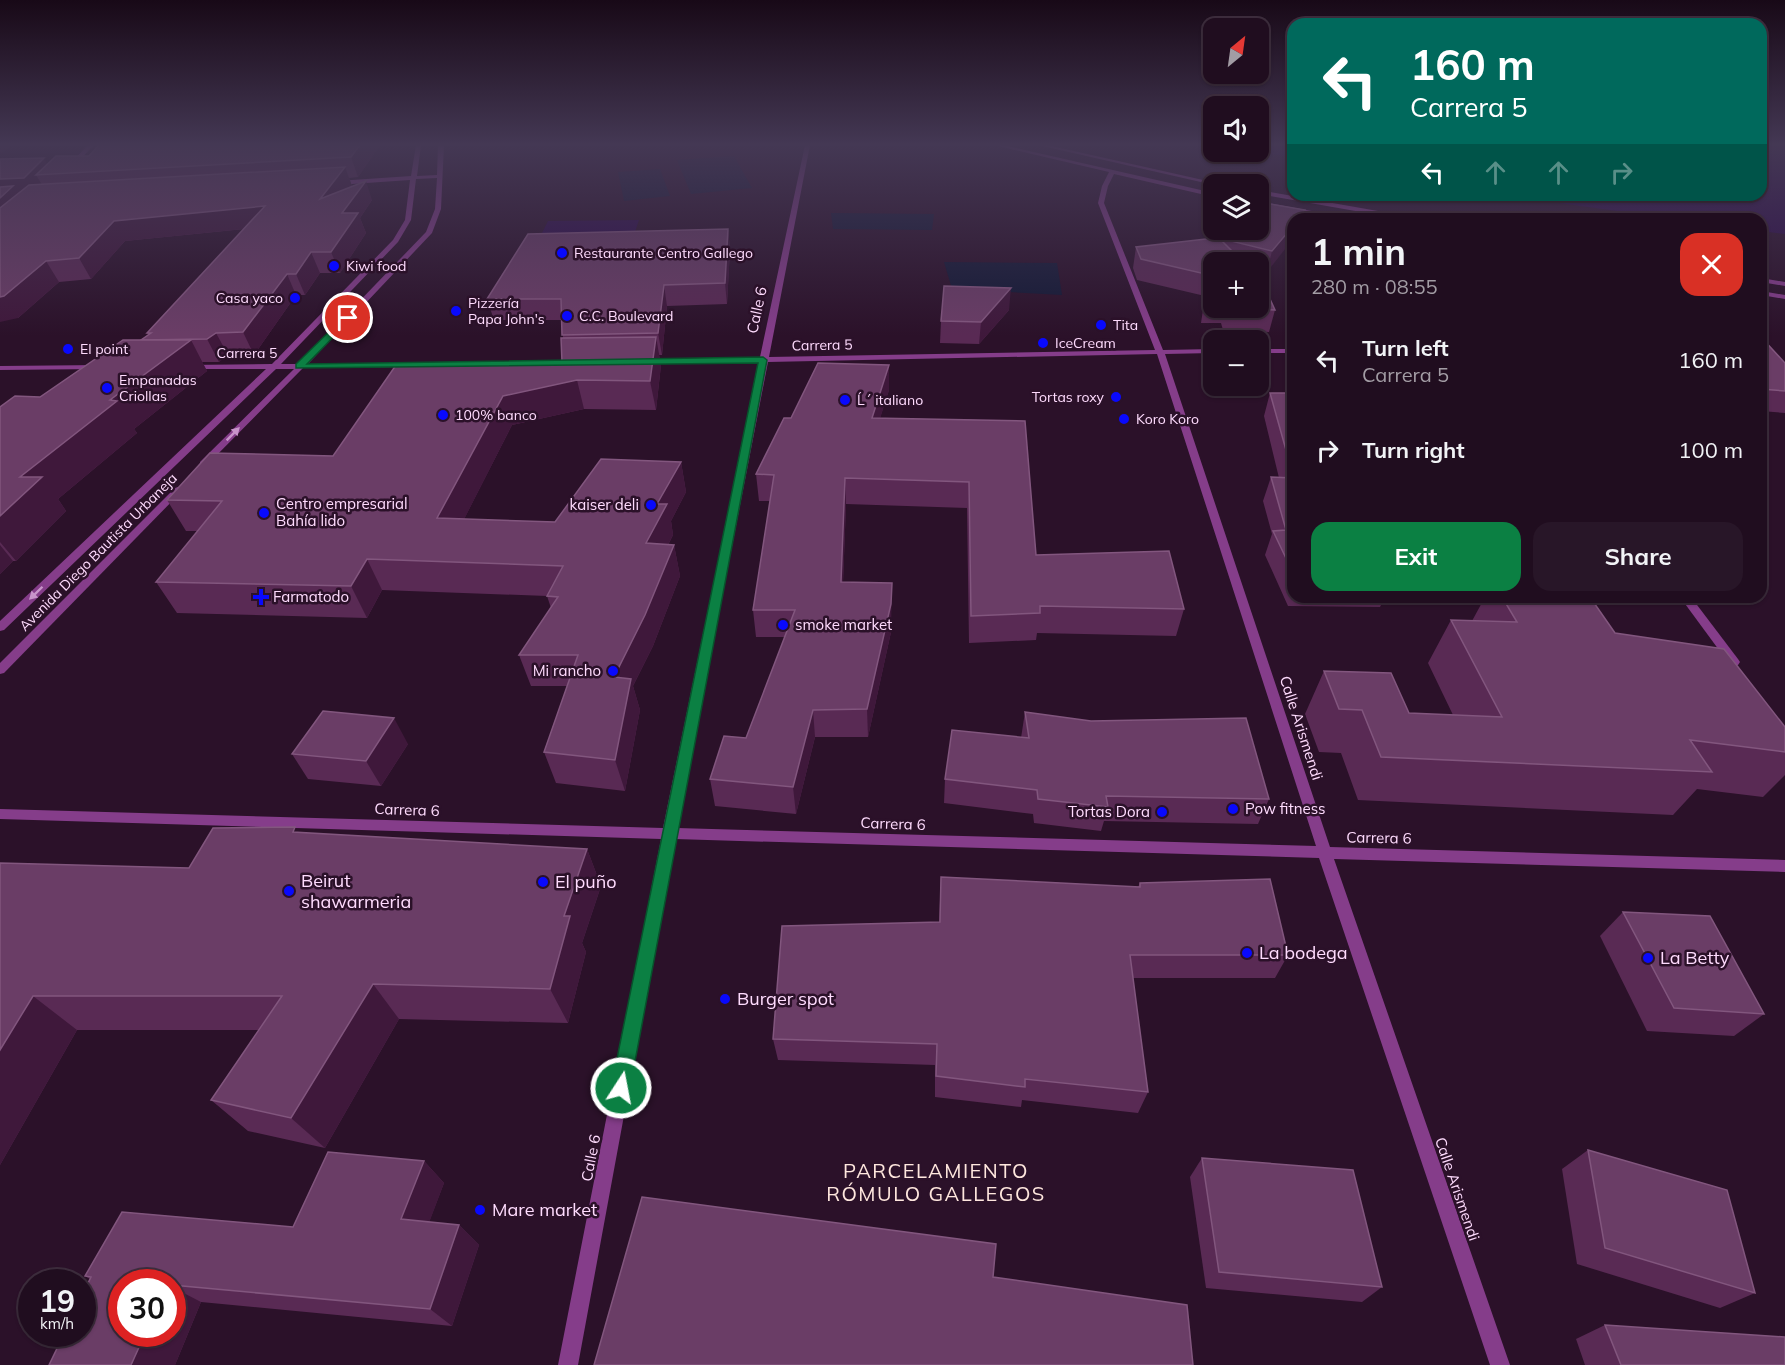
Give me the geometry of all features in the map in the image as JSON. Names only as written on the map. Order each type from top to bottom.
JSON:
[{"type":"street","name":"Avenida Diego Bautista Urbaneja","points":[[0,627],[274,366],[396,242],[408,220],[410,209]]},
{"type":"street","name":"Avenida Diego Bautista Urbaneja","points":[[194,474],[429,233],[438,209]]},
{"type":"street","name":"Calle 6","points":[[568,1365],[669,834],[794,209]]},
{"type":"street","name":"Calle Arismendi","points":[[1104,209],[1160,352],[1324,854],[1500,1365]]},
{"type":"street","points":[[1289,209],[1312,213]]},
{"type":"street","points":[[1353,209],[1378,213]]},
{"type":"street","points":[[1767,281],[1785,284]]},
{"type":"street","points":[[1767,294],[1785,297]]},
{"type":"street","name":"Carrera 5","points":[[632,362],[1203,351]]},
{"type":"street","points":[[1269,351],[1287,351]]},
{"type":"street","name":"Carrera 5","points":[[178,367],[418,365]]},
{"type":"street","points":[[0,368],[107,367]]},
{"type":"street","name":"Avenida Diego Bautista Urbaneja","points":[[0,670],[186,482]]},
{"type":"street","points":[[1690,603],[1742,673]]},
{"type":"street","name":"Carrera 6","points":[[0,814],[1785,866]]},
{"type":"shaded area","points":[[1600,209],[1785,209],[1785,234],[1767,232],[1767,213],[1632,213]]},
{"type":"shaded area","points":[[831,213],[934,214],[932,230],[833,229]]},
{"type":"shaded area","points":[[639,220],[633,238],[539,239],[548,221]]},
{"type":"shaded area","points":[[944,262],[1057,263],[1062,295],[952,289]]},
{"type":"building","points":[[0,209],[238,209],[114,221],[79,258],[46,261],[0,297]]},
{"type":"building","points":[[262,209],[345,209],[342,213],[358,213],[331,252],[311,252],[296,274],[287,274],[243,332],[216,333],[207,339],[141,340],[151,333],[147,333]]},
{"type":"building","points":[[1269,209],[1305,210],[1303,213],[1287,213],[1287,233],[1272,251],[1227,240],[1269,240]]},
{"type":"building","points":[[728,229],[725,283],[664,285],[658,333],[562,335],[561,299],[487,299],[528,234]]},
{"type":"building","points":[[1203,239],[1221,240],[1233,252],[1203,252],[1203,273],[1141,259],[1136,247]]},
{"type":"building","points":[[944,286],[1011,288],[981,322],[941,321]]},
{"type":"building","points":[[1269,297],[1275,310],[1269,310]]},
{"type":"building","points":[[656,337],[650,381],[577,380],[503,396],[437,518],[555,522],[601,459],[681,462],[657,504],[667,504],[646,543],[674,545],[645,615],[614,677],[631,679],[615,760],[544,752],[578,655],[519,655],[558,597],[547,596],[563,566],[367,559],[351,586],[156,582],[222,501],[167,500],[210,453],[333,456],[396,365],[562,362],[561,338]]},
{"type":"building","points":[[123,340],[191,340],[110,400],[117,401],[20,477],[42,477],[0,516],[0,407],[15,396],[40,397]]},
{"type":"building","points":[[1767,344],[1785,363],[1785,391],[1767,390]]},
{"type":"building","points":[[818,363],[889,365],[872,418],[1025,421],[1036,555],[1169,551],[1184,609],[1040,606],[1040,613],[971,616],[969,482],[845,478],[841,582],[892,583],[891,604],[867,709],[813,710],[793,787],[710,779],[724,736],[746,738],[795,610],[753,610],[774,475],[756,474],[784,418],[791,418]]},
{"type":"building","points":[[1270,393],[1287,393],[1287,454]]},
{"type":"building","points":[[1271,477],[1287,478],[1287,560],[1273,531],[1286,530]]},
{"type":"building","points":[[1506,603],[1594,603],[1615,633],[1724,649],[1785,727],[1785,752],[1690,740],[1712,772],[1381,757],[1362,710],[1339,709],[1324,671],[1391,673],[1409,713],[1502,717],[1451,620],[1517,622]]},
{"type":"building","points":[[323,711],[394,718],[366,761],[292,754]]},
{"type":"building","points":[[1025,712],[1091,721],[1246,718],[1269,799],[1106,796],[1108,807],[1038,799],[1037,790],[945,779],[952,730],[1029,738]]},
{"type":"building","points":[[295,827],[293,832],[587,849],[564,916],[570,916],[550,989],[373,984],[291,1118],[211,1100],[282,996],[33,996],[0,1050],[0,863],[189,868],[213,828]]},
{"type":"building","points":[[941,877],[1140,887],[1140,883],[1270,879],[1288,955],[1130,955],[1148,1092],[1025,1079],[1025,1087],[936,1076],[937,1044],[773,1039],[782,926],[940,922]]},
{"type":"building","points":[[1623,912],[1710,916],[1764,1014],[1674,1008]]},
{"type":"building","points":[[1588,1150],[1727,1190],[1755,1293],[1605,1248]]},
{"type":"building","points":[[328,1152],[424,1161],[401,1219],[459,1225],[430,1309],[186,1286],[186,1269],[108,1269],[108,1347],[139,1347],[131,1365],[49,1365],[58,1347],[96,1347],[96,1269],[89,1269],[122,1212],[293,1227]]},
{"type":"building","points":[[1202,1158],[1353,1170],[1382,1287],[1219,1272]]},
{"type":"building","points":[[642,1197],[996,1244],[993,1277],[1187,1305],[1193,1365],[594,1365]]},
{"type":"building","points":[[1605,1325],[1785,1337],[1785,1365],[1621,1365]]},
{"type":"place","name":"Restaurante Centro Gallego","points":[[562,253]]},
{"type":"place","name":"Kiwi food","points":[[334,266]]},
{"type":"place","name":"Casa yaco","points":[[295,298]]},
{"type":"place","name":"Pizzería Papa John's","points":[[456,311]]},
{"type":"place","name":"C.C. Boulevard","points":[[567,316]]},
{"type":"place","name":"Tita","points":[[1101,325]]},
{"type":"place","name":"IceCream","points":[[1043,343]]},
{"type":"place","name":"El point","points":[[68,349]]},
{"type":"place","name":"Empanadas Criollas","points":[[107,388]]},
{"type":"place","name":"Tortas roxy","points":[[1116,397]]},
{"type":"place","name":"Ĺ´ italiano","points":[[845,400]]},
{"type":"place","name":"100% banco","points":[[443,415]]},
{"type":"place","name":"Koro Koro","points":[[1124,419]]},
{"type":"place","name":"kaiser deli","points":[[651,505]]},
{"type":"place","name":"Centro empresarial Bahía lido","points":[[264,513]]},
{"type":"place","name":"Farmatodo","points":[[261,597]]},
{"type":"place","name":"smoke market","points":[[783,625]]},
{"type":"place","name":"Mi rancho","points":[[613,671]]},
{"type":"place","name":"Pow fitness","points":[[1233,809]]},
{"type":"place","name":"Tortas Dora","points":[[1162,812]]},
{"type":"place","name":"El puño","points":[[543,882]]},
{"type":"place","name":"Beirut shawarmeria","points":[[289,891]]},
{"type":"place","name":"La bodega","points":[[1247,953]]},
{"type":"place","name":"La Betty","points":[[1648,958]]},
{"type":"place","name":"Burger spot","points":[[725,999]]},
{"type":"place","name":"Mare market","points":[[480,1210]]},
{"type":"district","name":"PARCELAMIENTO RÓMULO GALLEGOS","points":[[936,1182]]},
{"type":"route","points":[[348,318],[299,366],[763,360],[621,1088]]}]
